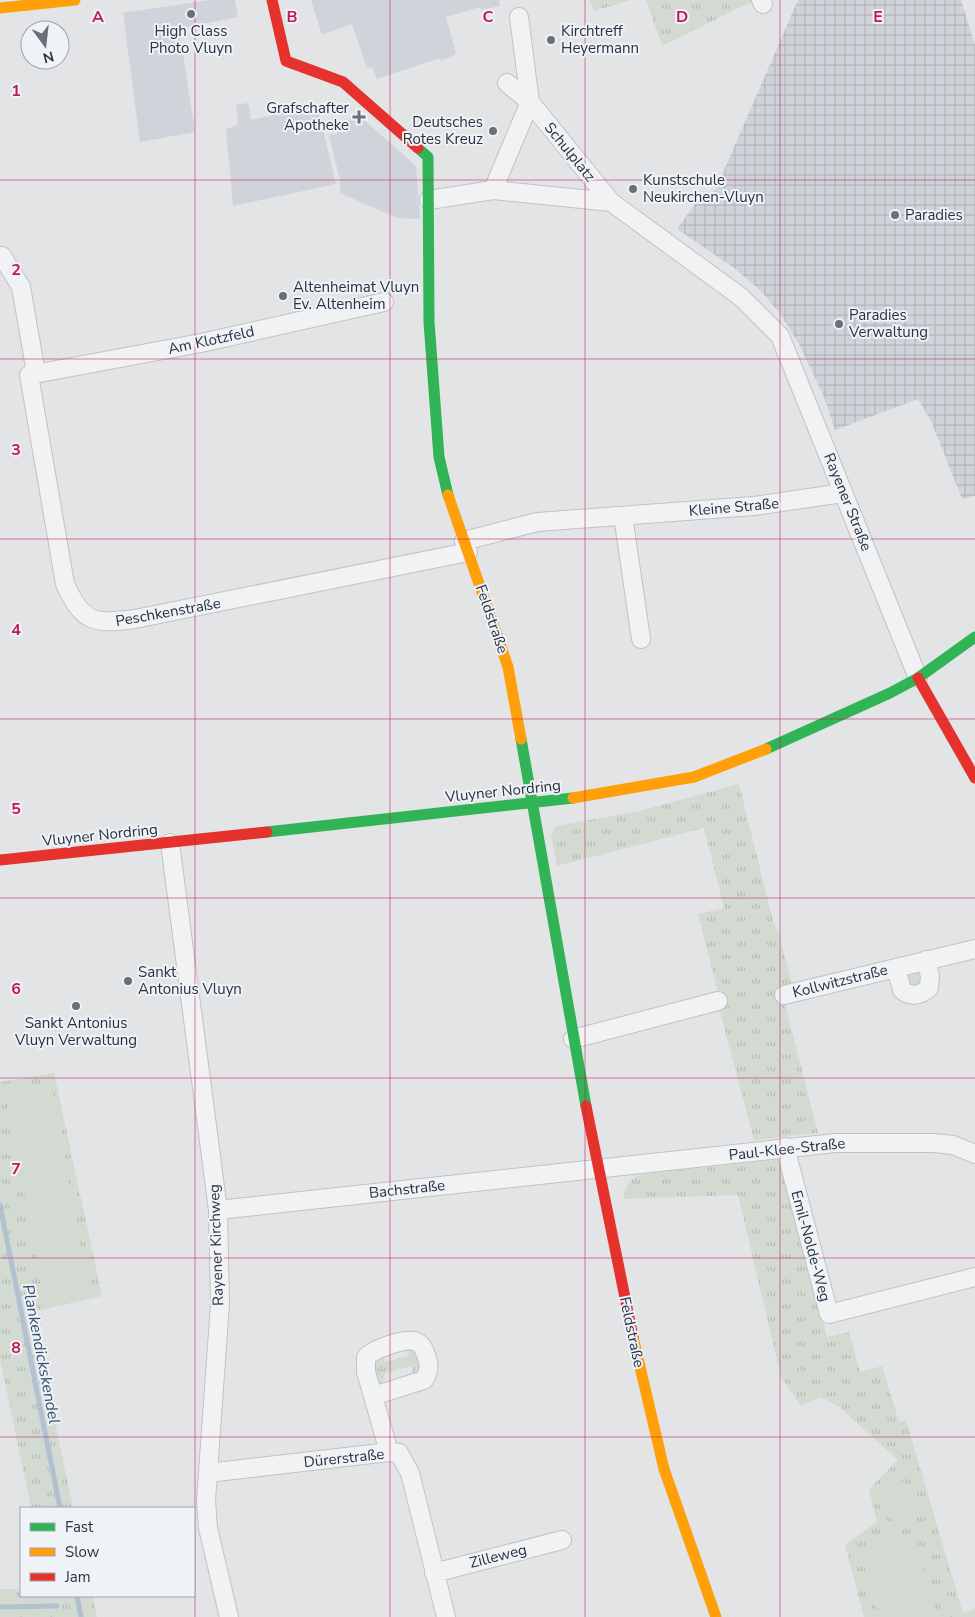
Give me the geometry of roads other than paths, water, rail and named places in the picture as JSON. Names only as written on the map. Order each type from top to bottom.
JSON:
[{"type":"street","points":[[0,8],[75,0]]},
{"type":"street","name":"Feldstraße","points":[[272,0],[286,60],[343,82],[428,157],[427,260],[429,322],[439,457],[446,486],[466,547],[508,667],[597,1169],[657,1448],[692,1555],[716,1617]]},
{"type":"street","points":[[519,17],[530,102]]},
{"type":"street","name":"Schulplatz","points":[[507,83],[530,102],[611,202],[685,254]]},
{"type":"street","name":"Schulplatz","points":[[493,190],[530,102]]},
{"type":"street","name":"Schulplatz","points":[[429,200],[493,190],[611,202]]},
{"type":"street","name":"Rayener Straße","points":[[685,254],[741,296],[780,336],[918,678],[975,778]]},
{"type":"street","points":[[2,256],[21,287],[33,374]]},
{"type":"street","name":"Am Klotzfeld","points":[[33,374],[201,343],[384,302]]},
{"type":"street","name":"Peschkenstraße","points":[[33,374],[65,584],[75,605],[90,618],[105,623],[135,620],[466,547]]},
{"type":"street","name":"Kleine Straße","points":[[466,547],[537,522],[796,501],[843,493]]},
{"type":"street","points":[[623,516],[641,639]]},
{"type":"street","name":"Vluyner Nordring","points":[[0,860],[532,804],[629,790],[694,777],[718,769],[850,711],[918,678],[975,637]]},
{"type":"street","name":"Rayener Kirchweg","points":[[170,843],[218,1210],[220,1304],[208,1473],[208,1528],[230,1617]]},
{"type":"street","name":"Kollwitzstraße","points":[[784,995],[975,949]]},
{"type":"street","name":"Kollwitzstraße","points":[[896,968],[902,990],[910,995],[918,995],[930,988],[930,976],[926,960]]},
{"type":"street","points":[[574,1039],[718,1001]]},
{"type":"street","name":"Paul-Klee-Straße","points":[[597,1169],[785,1147],[876,1141],[953,1144],[975,1154]]},
{"type":"street","name":"Emil-Nolde-Weg","points":[[785,1147],[828,1314],[975,1277]]},
{"type":"street","name":"Bachstraße","points":[[218,1210],[597,1169]]},
{"type":"street","points":[[374,1396],[389,1452]]},
{"type":"street","name":"Dürerstraße","points":[[208,1473],[389,1452],[399,1453],[410,1473],[446,1617]]},
{"type":"street","name":"Zilleweg","points":[[434,1572],[562,1540]]},
{"type":"waterway","name":"Plankendickskendel","points":[[0,1205],[60,1507]]},
{"type":"waterway","name":"Plankendickskendel","points":[[77,1597],[81,1617]]},
{"type":"waterway","points":[[0,1607],[57,1606]]},
{"type":"place","name":"High Class Photo Vluyn","points":[[191,14]]},
{"type":"place","name":"Kirchtreff Heyermann","points":[[551,40]]},
{"type":"place","name":"Grafschafter Apotheke","points":[[359,117]]},
{"type":"place","name":"Deutsches Rotes Kreuz","points":[[493,131]]},
{"type":"place","name":"Kunstschule Neukirchen-Vluyn","points":[[633,189]]},
{"type":"place","name":"Paradies","points":[[895,215]]},
{"type":"place","name":"Altenheimat Vluyn Ev. Altenheim","points":[[283,296]]},
{"type":"place","name":"Paradies Verwaltung","points":[[839,324]]},
{"type":"place","name":"Sankt Antonius Vluyn","points":[[128,981]]},
{"type":"place","name":"Sankt Antonius Vluyn Verwaltung","points":[[76,1006]]}]
